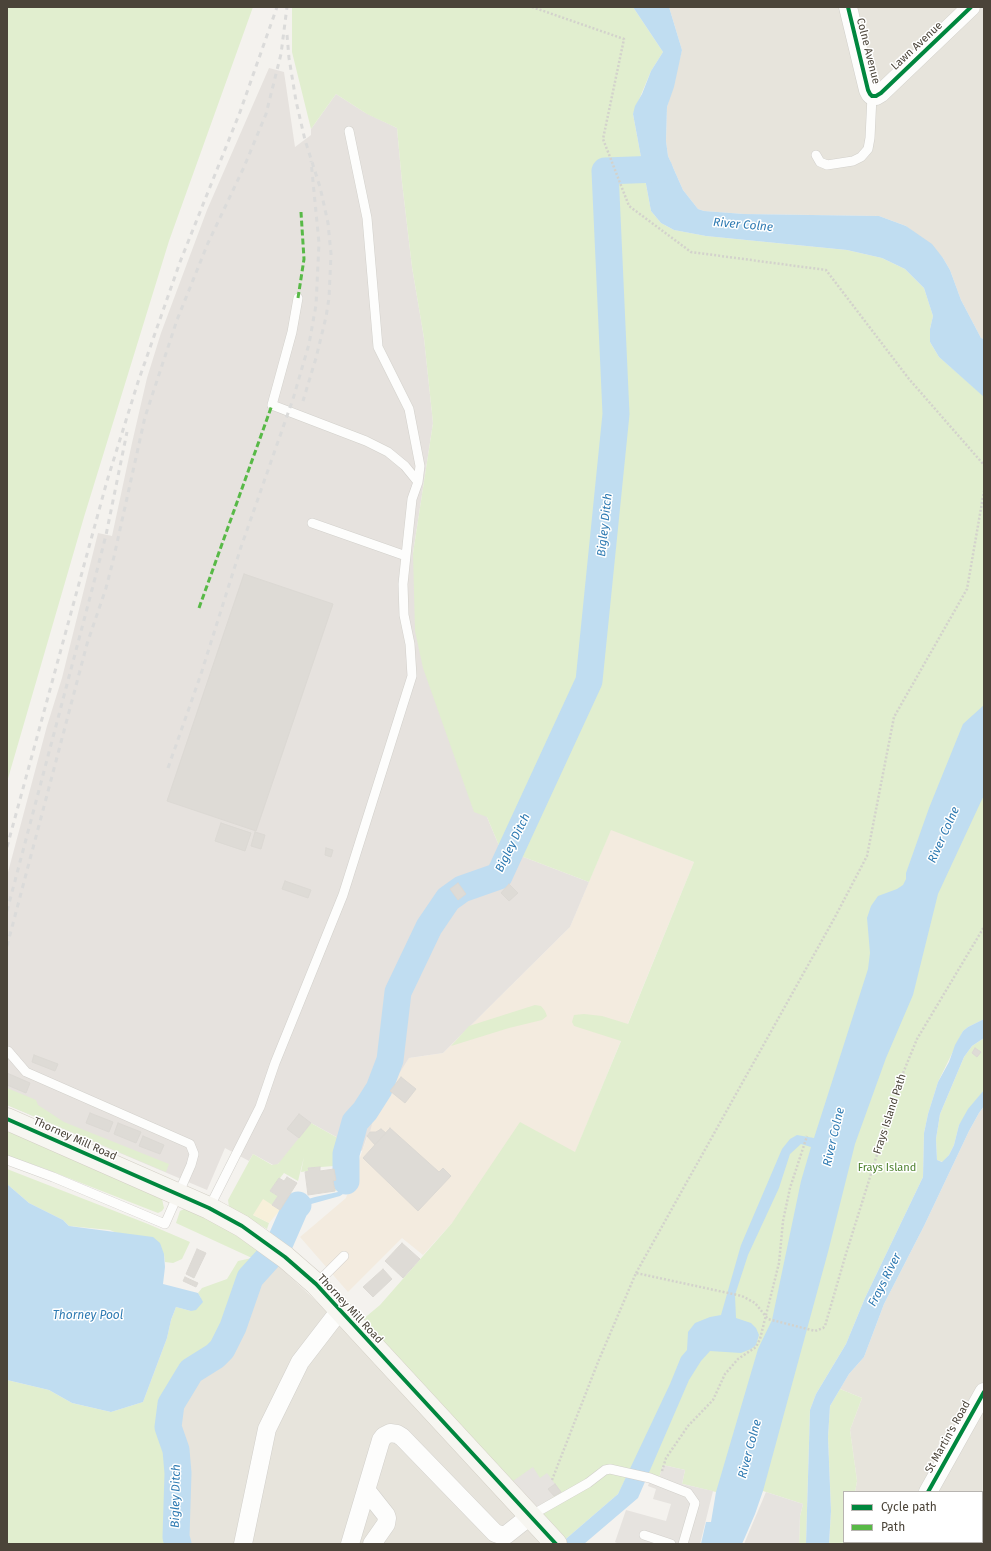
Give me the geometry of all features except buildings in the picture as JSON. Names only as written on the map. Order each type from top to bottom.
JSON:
[{"type":"street","name":"Colne Avenue","points":[[848,7],[868,90],[873,96]]},
{"type":"street","name":"Lawn Avenue","points":[[873,96],[881,92],[971,7]]},
{"type":"street","name":"Thorney Mill Road","points":[[7,1119],[208,1208],[242,1226],[285,1257],[316,1284],[340,1310],[540,1508],[551,1539]]},
{"type":"street","points":[[243,1544],[258,1479],[267,1429],[300,1362],[340,1310]]},
{"type":"street","name":"St Martin's Road","points":[[929,1491],[984,1392]]},
{"type":"street","points":[[350,1544],[381,1440],[384,1436],[390,1433],[397,1434],[402,1437],[495,1533],[506,1535],[540,1508]]},
{"type":"street","points":[[367,1491],[387,1518],[386,1524],[372,1544]]},
{"type":"lane","points":[[816,155],[820,162],[827,165],[853,161],[861,157],[868,148],[870,138],[873,96]]},
{"type":"lane","points":[[208,1208],[260,1108],[276,1063],[342,895],[412,676],[410,644],[404,615],[404,584],[412,499],[418,482],[420,466],[409,409],[378,347],[367,218],[349,131]]},
{"type":"lane","points":[[298,298],[292,332],[272,405],[366,441],[388,452],[405,466],[418,482]]},
{"type":"lane","points":[[312,523],[406,556]]},
{"type":"lane","points":[[7,1160],[53,1177],[165,1224],[193,1160],[194,1154],[190,1144],[26,1072],[8,1052]]},
{"type":"lane","points":[[316,1284],[344,1256]]},
{"type":"lane","points":[[540,1508],[588,1483],[605,1470],[617,1470],[650,1478],[688,1493],[695,1503],[683,1544]]},
{"type":"lane","points":[[644,1535],[671,1544]]},
{"type":"path","points":[[532,7],[624,38],[603,139],[629,206],[691,252],[826,270],[909,379],[984,465]]},
{"type":"path","points":[[552,1480],[598,1362],[636,1273],[831,924],[867,856],[894,717],[967,589],[984,491]]},
{"type":"path","points":[[661,1472],[666,1458],[675,1443],[688,1426],[713,1400],[725,1374],[738,1359],[756,1347],[760,1339],[767,1318],[779,1263],[783,1221],[790,1188],[808,1136]]},
{"type":"path","points":[[636,1273],[742,1296],[755,1303],[767,1318]]},
{"type":"shaded area","points":[[669,7],[984,7],[984,339],[981,338],[961,300],[950,270],[943,258],[906,226],[879,216],[744,214],[704,211],[698,209],[683,190],[668,156],[666,141],[667,107],[682,50]]},
{"type":"shaded area","points":[[269,68],[284,72],[295,147],[311,135],[311,129],[336,94],[364,112],[397,128],[412,267],[424,338],[433,423],[413,553],[487,817],[500,848],[589,882],[570,927],[443,1053],[409,1058],[389,1090],[373,1120],[362,1151],[311,1123],[282,1161],[275,1166],[253,1154],[249,1161],[225,1148],[207,1190],[7,1105],[7,876],[47,726],[62,678],[98,533],[112,536],[147,378],[161,333],[207,210]]},
{"type":"shaded area","points":[[611,829],[694,862],[575,1153],[452,1223],[423,1255],[402,1238],[348,1292],[300,1237],[346,1198],[373,1120],[389,1090],[409,1058],[443,1053],[570,927]]},
{"type":"shaded area","points":[[984,1106],[984,1544],[850,1544],[983,1543],[983,1491],[855,1491],[857,1481],[850,1430],[862,1398],[840,1389],[849,1374],[864,1357],[884,1304],[979,1113]]},
{"type":"shaded area","points":[[276,1264],[324,1308],[543,1544],[189,1544],[185,1519],[184,1463],[179,1424],[183,1403],[193,1385],[223,1357],[244,1310],[253,1281]]},
{"type":"shaded area","points":[[663,1465],[685,1470],[682,1484],[713,1491],[700,1544],[619,1544],[615,1542],[626,1510],[666,1521],[671,1504],[653,1499],[656,1489],[648,1486],[651,1476],[659,1478]]},
{"type":"shaded area","points":[[533,1467],[540,1478],[547,1473],[561,1492],[533,1510],[513,1481]]},
{"type":"shaded area","points":[[766,1492],[803,1504],[800,1516],[799,1544],[744,1544]]},
{"type":"green space","points":[[7,7],[253,7],[169,241],[84,517],[7,782]]},
{"type":"green space","name":"Frays Island","points":[[292,7],[633,7],[663,52],[651,71],[633,114],[651,211],[661,223],[674,230],[706,236],[847,250],[882,258],[905,269],[924,288],[933,316],[930,329],[930,342],[939,357],[984,396],[984,1019],[963,1031],[938,1082],[924,1133],[923,1177],[865,1298],[846,1344],[816,1394],[810,1410],[806,1544],[799,1544],[800,1516],[803,1504],[763,1491],[716,1492],[682,1484],[685,1470],[663,1465],[659,1478],[609,1467],[587,1482],[550,1503],[587,1484],[605,1470],[610,1469],[628,1474],[618,1494],[560,1544],[558,1544],[531,1516],[535,1513],[533,1510],[356,1325],[380,1305],[452,1223],[520,1122],[575,1152],[621,1041],[574,1026],[572,1022],[574,1015],[584,1014],[602,1016],[628,1024],[694,862],[611,830],[589,882],[500,848],[487,817],[474,812],[423,668],[415,631],[413,553],[433,423],[424,338],[412,267],[397,128],[367,114],[336,94],[311,129],[292,52]]},
{"type":"green space","points":[[535,1005],[541,1006],[545,1011],[547,1016],[542,1020],[509,1028],[451,1046],[469,1026]]},
{"type":"green space","points":[[984,1038],[984,1090],[959,1125],[954,1145],[949,1155],[943,1162],[937,1160],[936,1139],[940,1114],[964,1057],[972,1046]]},
{"type":"green space","points":[[7,1088],[36,1100],[38,1105],[64,1122],[169,1164],[166,1172],[7,1105]]},
{"type":"green space","points":[[311,1123],[345,1142],[341,1151],[343,1184],[335,1191],[333,1181],[336,1180],[334,1166],[308,1168],[309,1171],[301,1172],[304,1157],[298,1181],[284,1173],[270,1191],[278,1196],[272,1205],[253,1215],[269,1223],[267,1229],[229,1207],[228,1200],[253,1154],[272,1165],[278,1164]]},
{"type":"green space","points":[[7,1130],[162,1199],[164,1208],[158,1213],[43,1168],[7,1156]]},
{"type":"green space","points":[[7,1169],[190,1242],[182,1259],[173,1263],[165,1262],[164,1254],[110,1230],[69,1226],[63,1220],[29,1203],[7,1184]]},
{"type":"green space","points":[[184,1209],[201,1214],[267,1254],[244,1279],[240,1298],[231,1326],[220,1345],[211,1355],[193,1365],[183,1376],[181,1396],[174,1409],[170,1434],[174,1448],[170,1449],[174,1475],[173,1533],[175,1544],[7,1544],[7,1380],[49,1390],[72,1403],[111,1412],[143,1402],[167,1338],[176,1307],[191,1311],[201,1298],[198,1293],[202,1288],[227,1279],[238,1261],[252,1258],[176,1223],[180,1211]]},
{"type":"green space","points":[[840,1389],[862,1398],[850,1430],[857,1481],[855,1491],[843,1491],[843,1543],[850,1544],[829,1544],[831,1511],[828,1437],[830,1406]]},
{"type":"sand","points":[[263,1199],[280,1210],[269,1223],[253,1215]]},
{"type":"water","name":"River Colne","points":[[633,7],[669,7],[682,50],[674,87],[667,107],[666,141],[668,156],[683,190],[698,209],[704,211],[744,214],[879,216],[906,226],[932,244],[943,258],[950,270],[961,300],[981,338],[984,339],[984,397],[939,357],[930,342],[930,329],[933,316],[924,288],[905,269],[882,258],[847,250],[706,236],[674,230],[661,223],[651,211],[633,114],[635,106],[642,94],[651,71],[663,52]]},
{"type":"water","name":"River Colne","points":[[984,705],[984,795],[938,894],[913,995],[886,1058],[855,1144],[828,1252],[763,1491],[742,1544],[701,1544],[706,1522],[711,1522],[716,1492],[758,1349],[772,1320],[801,1181],[811,1147],[801,1144],[790,1154],[779,1188],[748,1255],[735,1295],[736,1318],[751,1323],[756,1328],[759,1335],[756,1345],[741,1353],[710,1351],[701,1361],[689,1380],[638,1498],[584,1544],[560,1544],[618,1494],[670,1384],[681,1357],[687,1350],[688,1332],[695,1323],[710,1317],[721,1315],[741,1245],[782,1149],[790,1139],[797,1135],[814,1138],[868,969],[870,953],[867,918],[871,906],[878,896],[897,889],[903,885],[929,808],[963,724]]},
{"type":"water","name":"Frays River","points":[[984,1019],[984,1038],[972,1046],[964,1057],[940,1114],[936,1139],[937,1160],[942,1162],[949,1155],[954,1145],[959,1125],[968,1109],[984,1090],[984,1106],[969,1131],[924,1226],[884,1304],[864,1357],[849,1374],[830,1406],[828,1437],[831,1511],[829,1544],[806,1544],[810,1410],[816,1394],[846,1344],[865,1298],[923,1177],[924,1133],[938,1082],[963,1031]]},
{"type":"water","points":[[345,1142],[352,1146],[346,1192],[340,1196],[304,1206],[297,1211],[292,1226],[286,1234],[285,1240],[277,1235],[298,1202],[338,1192],[341,1188],[343,1169],[340,1161],[341,1151]]},
{"type":"water","name":"Thorney Pool","points":[[7,1184],[29,1203],[63,1220],[69,1226],[153,1237],[160,1243],[164,1254],[165,1267],[163,1284],[198,1293],[203,1302],[196,1310],[191,1311],[176,1307],[167,1338],[143,1402],[111,1412],[72,1403],[49,1390],[7,1380]]},
{"type":"waterway","name":"Bigley Ditch","points":[[346,1181],[346,1154],[355,1122],[365,1111],[379,1089],[390,1060],[398,992],[429,927],[448,899],[462,889],[499,876],[589,681],[616,414],[605,171],[659,169]]},
{"type":"waterway","name":"Bigley Ditch","points":[[178,1544],[176,1537],[178,1473],[176,1450],[168,1427],[171,1404],[191,1371],[215,1356],[222,1349],[233,1327],[250,1278],[278,1247],[295,1208],[298,1205]]},
{"type":"railway","points":[[7,847],[107,481],[138,382],[180,262],[240,112],[277,7]]},
{"type":"railway","points":[[7,946],[87,644],[106,588],[145,417],[177,320],[208,243],[244,167],[266,114],[281,54],[287,7]]},
{"type":"railway","points":[[287,35],[296,101],[305,140],[320,187],[328,223],[331,254],[329,298],[326,317],[303,401]]},
{"type":"railway","points":[[168,768],[201,674],[241,547],[293,399],[309,344],[316,305],[319,243],[311,161]]},
{"type":"railway","points":[[7,911],[106,535],[127,432]]},
{"type":"marked path","points":[[298,298],[304,259],[301,212]]},
{"type":"marked path","points":[[199,608],[272,405]]},
{"type":"cycle path","points":[[848,7],[868,90],[872,96],[876,96],[881,93],[971,7]]},
{"type":"cycle path","points":[[7,1119],[209,1208],[242,1226],[285,1257],[316,1284],[556,1544]]},
{"type":"cycle path","points":[[929,1491],[984,1392]]}]
